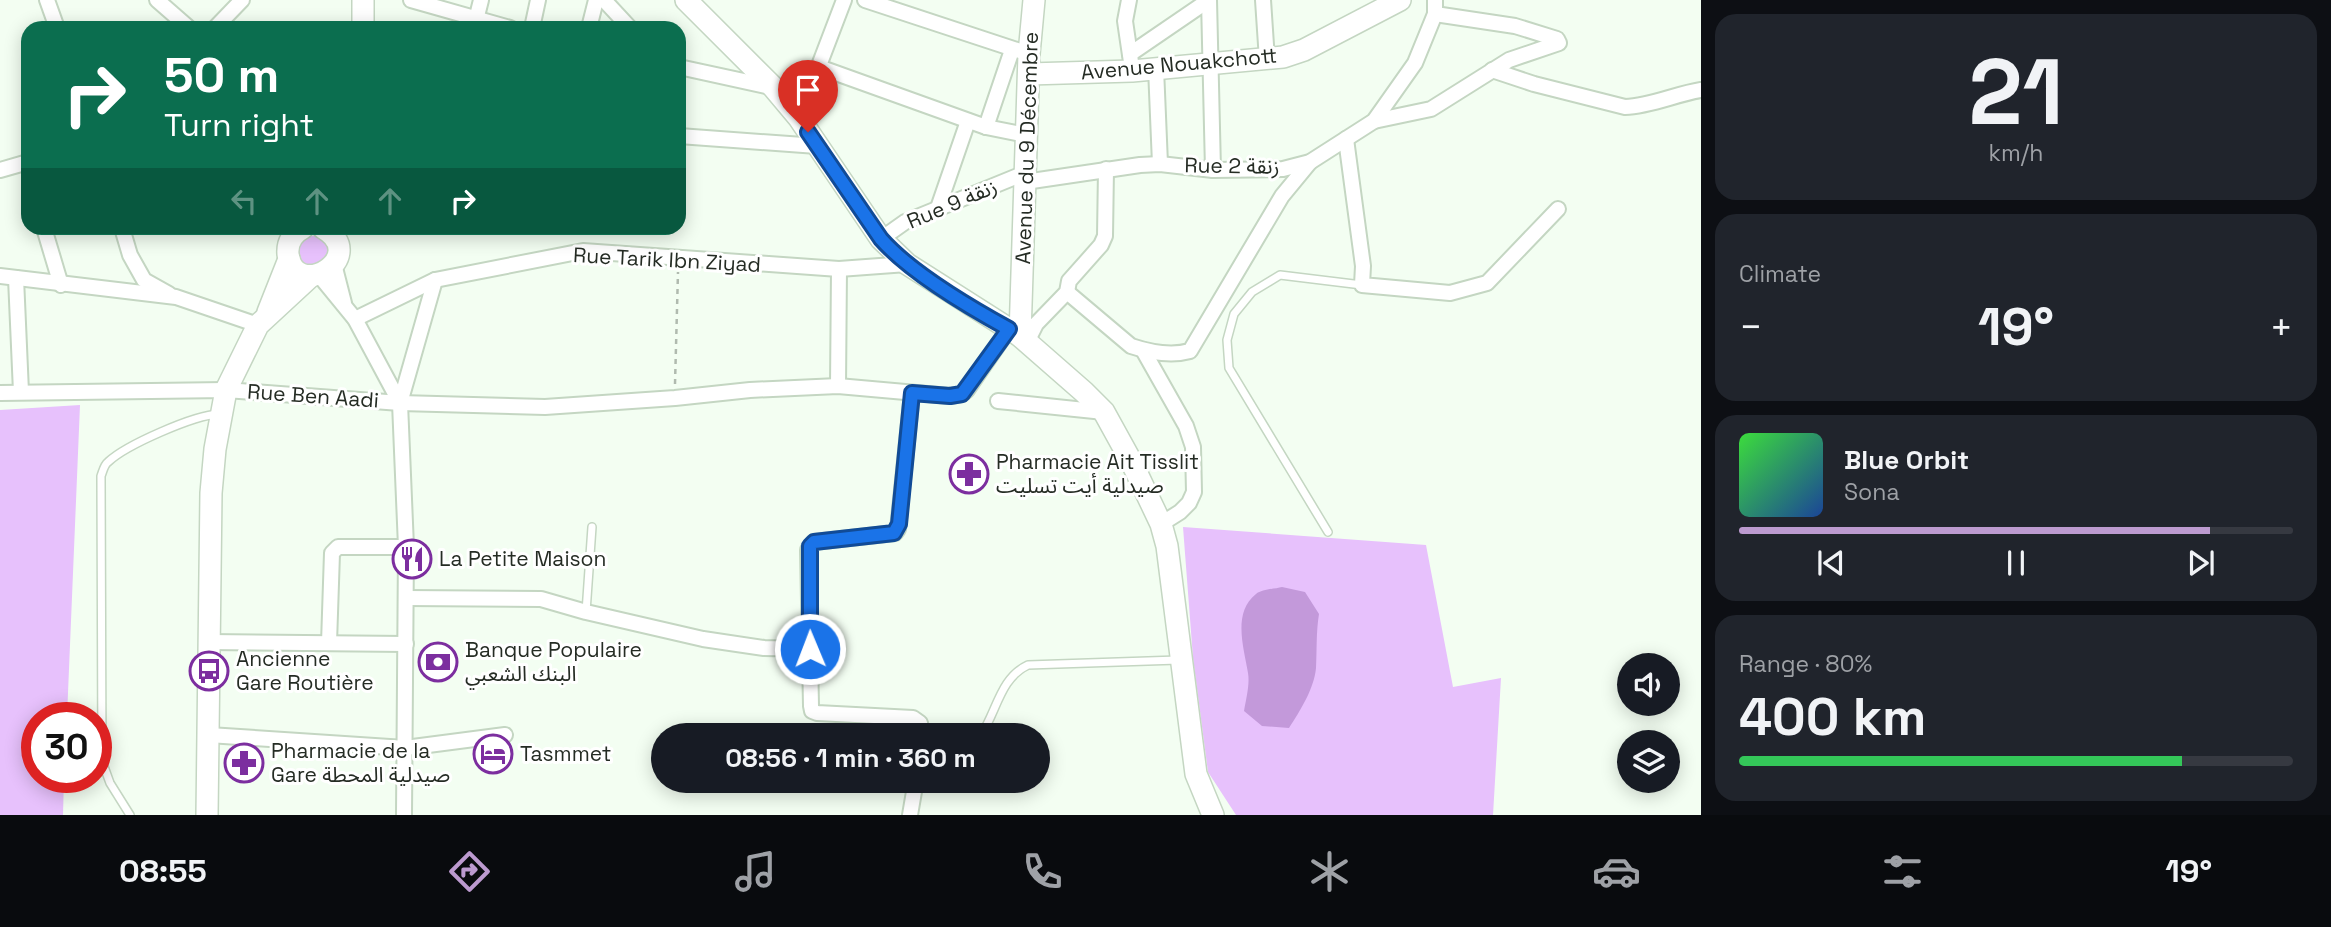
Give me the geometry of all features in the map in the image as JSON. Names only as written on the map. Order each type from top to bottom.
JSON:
[{"type":"street","points":[[47,0],[54,21]]},
{"type":"street","points":[[157,0],[181,21]]},
{"type":"street","points":[[222,21],[242,0]]},
{"type":"street","points":[[363,0],[363,21]]},
{"type":"street","points":[[411,0],[480,21]]},
{"type":"street","points":[[476,20],[481,0]]},
{"type":"street","points":[[534,21],[538,0]]},
{"type":"street","points":[[591,21],[596,0]]},
{"type":"street","points":[[604,0],[624,21]]},
{"type":"street","points":[[686,0],[773,87],[799,118],[881,239],[907,264],[1015,334],[1104,412],[1161,524],[1167,547],[1196,774],[1213,815]]},
{"type":"street","points":[[799,118],[844,0]]},
{"type":"street","points":[[865,0],[1023,59],[986,127]]},
{"type":"street","name":"Avenue du 9 Décembre","points":[[1015,334],[1021,296],[1025,177],[1023,59],[1034,0]]},
{"type":"street","points":[[1129,0],[1125,22],[1131,62],[1209,0]]},
{"type":"street","points":[[1209,0],[1213,170]]},
{"type":"street","points":[[1263,0],[1267,60]]},
{"type":"street","name":"Avenue Nouakchott","points":[[1023,59],[1131,62],[1156,68],[1267,60],[1304,50],[1400,0]]},
{"type":"street","points":[[1374,121],[1431,109],[1492,70],[1520,56],[1557,44],[1558,40],[1515,26],[1435,7]]},
{"type":"street","name":"Rue 2 زنقة","points":[[1025,177],[1160,164],[1213,170],[1283,169],[1310,162],[1374,121],[1410,73],[1435,7]]},
{"type":"street","points":[[819,67],[986,127],[1026,135]]},
{"type":"street","points":[[686,68],[773,87]]},
{"type":"street","points":[[1156,68],[1160,164]]},
{"type":"street","points":[[1492,70],[1534,84],[1625,107],[1701,90]]},
{"type":"street","points":[[938,208],[968,121]]},
{"type":"street","points":[[686,137],[817,146]]},
{"type":"street","points":[[1346,139],[1363,265],[1362,285],[1450,293],[1487,283],[1558,209]]},
{"type":"street","points":[[1067,292],[1125,342],[1143,350],[1182,353],[1190,351],[1282,196],[1310,162]]},
{"type":"street","points":[[0,170],[21,168]]},
{"type":"street","points":[[1015,334],[1036,324],[1067,292],[1069,281],[1101,245],[1105,236],[1106,169]]},
{"type":"street","name":"Rue 9 زنقة","points":[[881,239],[905,222],[1025,177]]},
{"type":"street","points":[[46,235],[61,285]]},
{"type":"street","points":[[124,235],[130,255],[144,280],[176,297]]},
{"type":"street","points":[[261,322],[338,256],[332,235]]},
{"type":"street","points":[[291,239],[298,271],[321,272]]},
{"type":"street","points":[[207,815],[211,493],[215,449],[226,390],[261,322],[291,239]]},
{"type":"street","name":"Rue Tarik Ibn Ziyad","points":[[350,313],[435,280],[583,251],[839,269],[907,264]]},
{"type":"street","points":[[838,386],[839,269]]},
{"type":"street","points":[[321,272],[350,313],[400,403]]},
{"type":"street","points":[[0,276],[176,297],[261,322]]},
{"type":"street","points":[[16,278],[21,392]]},
{"type":"street","points":[[404,815],[407,644],[400,403],[435,280]]},
{"type":"street","name":"Rue Ben Aadi","points":[[0,393],[226,390],[400,403],[545,407],[750,390],[838,386],[950,396],[962,394],[1015,334]]},
{"type":"street","points":[[1143,350],[1186,426],[1193,447],[1194,492],[1189,503],[1180,512],[1161,524]]},
{"type":"street","points":[[912,393],[898,529],[894,533],[814,542],[810,546],[810,649],[812,711],[913,718],[920,723]]},
{"type":"street","points":[[998,401],[1104,412]]},
{"type":"street","points":[[329,643],[332,553],[335,549],[406,547]]},
{"type":"street","points":[[406,597],[541,599],[703,639],[764,648],[810,649]]},
{"type":"street","points":[[208,642],[407,644]]},
{"type":"street","points":[[209,735],[405,748],[505,735]]},
{"type":"street","points":[[910,815],[914,793]]},
{"type":"lane","points":[[1328,532],[1229,369],[1227,340],[1234,314],[1252,292],[1280,275],[1362,285]]},
{"type":"lane","points":[[130,815],[110,783],[102,761],[101,476],[106,463],[131,446],[203,416],[223,414]]},
{"type":"lane","points":[[586,612],[592,527]]},
{"type":"lane","points":[[987,723],[1013,674],[1028,666],[1182,660]]},
{"type":"path","points":[[675,398],[678,259]]},
{"type":"shaded area","points":[[313,236],[324,240],[328,251],[324,262],[313,266],[302,262],[298,251],[302,240]]},
{"type":"shaded area","points":[[80,405],[68,702],[21,702],[21,793],[64,793],[63,815],[0,815],[0,410]]},
{"type":"shaded area","points":[[1183,527],[1426,545],[1453,687],[1501,678],[1493,815],[1236,815],[1208,772],[1193,658]]},
{"type":"shaded area","points":[[1282,587],[1305,592],[1319,614],[1315,676],[1306,700],[1289,728],[1262,726],[1244,711],[1248,673],[1241,631],[1244,611],[1259,592]]},
{"type":"place","name":"Pharmacie Ait Tisslit صيدلية أيت تسليت","points":[[969,474]]},
{"type":"place","name":"La Petite Maison","points":[[412,559]]},
{"type":"place","name":"Banque Populaire البنك الشعبي","points":[[438,662]]},
{"type":"place","name":"Ancienne Gare Routière","points":[[209,671]]},
{"type":"place","name":"Tasmmet","points":[[493,754]]},
{"type":"place","name":"Pharmacie de la Gare صيدلية المحطة","points":[[244,763]]},
{"type":"route","points":[[808,132],[891,251],[1009,329],[962,394],[950,396],[912,393],[898,529],[894,533],[814,542],[810,546],[810,649]]}]
